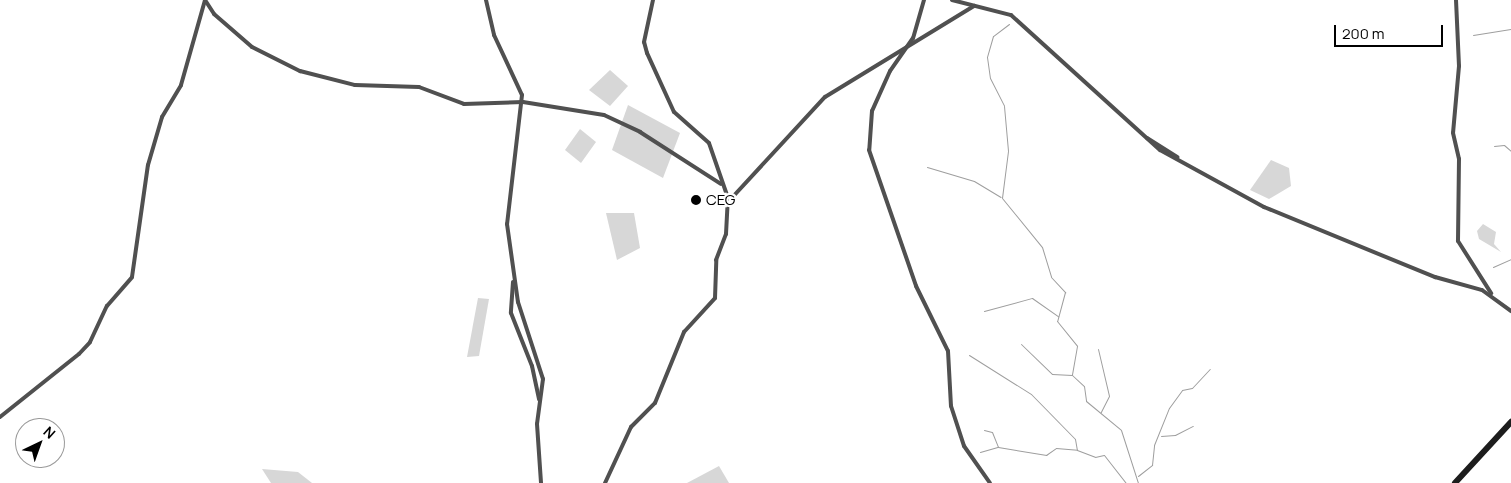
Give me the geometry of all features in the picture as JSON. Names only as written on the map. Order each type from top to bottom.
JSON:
[{"type":"street","points":[[205,0],[214,14],[252,47],[309,74],[362,86],[419,87],[464,104],[523,102],[616,120],[721,184]]},
{"type":"street","points":[[0,418],[43,387],[83,350],[107,306],[132,277],[148,165],[162,117],[181,85],[205,0]]},
{"type":"street","points":[[486,0],[492,30],[516,76],[523,102],[508,204],[514,280],[511,313],[532,366],[539,402],[541,483]]},
{"type":"street","points":[[924,0],[923,14],[872,111],[869,150],[916,286],[948,351],[952,406],[964,446],[990,483]]},
{"type":"street","points":[[952,0],[1012,15],[1140,134],[1180,160],[1281,215],[1435,277],[1492,294]]},
{"type":"street","points":[[1456,0],[1459,66],[1453,133],[1459,159],[1458,240],[1492,294],[1511,311]]},
{"type":"street","points":[[605,483],[631,427],[656,403],[680,338],[715,298],[716,260],[726,234],[728,202],[706,138],[674,112],[656,79],[644,42],[654,2]]},
{"type":"street","points":[[728,202],[825,97],[975,6]]},
{"type":"street","points":[[514,280],[543,379],[539,402]]},
{"type":"street","points":[[1456,483],[1511,422]]},
{"type":"shaded area","points":[[610,70],[628,86],[610,106],[589,90]]},
{"type":"shaded area","points":[[628,105],[680,133],[663,178],[612,150]]},
{"type":"shaded area","points":[[580,129],[596,142],[581,163],[565,150]]},
{"type":"shaded area","points":[[1271,160],[1289,168],[1291,186],[1269,199],[1250,190]]},
{"type":"shaded area","points":[[606,213],[634,213],[640,248],[617,260]]},
{"type":"shaded area","points":[[1483,224],[1496,232],[1494,244],[1501,252],[1479,239],[1477,231]]},
{"type":"shaded area","points":[[478,298],[489,299],[479,356],[467,357]]},
{"type":"shaded area","points":[[719,466],[729,483],[687,483]]},
{"type":"shaded area","points":[[262,469],[298,472],[312,483],[271,483]]},
{"type":"waterway","points":[[1009,24],[993,36],[987,57],[990,78],[1004,106],[1008,151],[1002,198],[1042,247],[1051,277],[1065,292],[1057,321],[1077,346],[1072,375],[1084,386],[1086,401],[1121,430],[1138,483]]},
{"type":"waterway","points":[[1473,35],[1511,29]]},
{"type":"waterway","points":[[1494,146],[1504,145],[1511,151]]},
{"type":"waterway","points":[[927,167],[974,181],[1001,197]]},
{"type":"waterway","points":[[1493,267],[1511,259]]},
{"type":"waterway","points":[[984,311],[1032,298],[1058,316]]},
{"type":"waterway","points":[[1021,344],[1052,374],[1072,375]]},
{"type":"waterway","points":[[1098,349],[1109,396],[1101,412]]},
{"type":"waterway","points":[[969,355],[1031,394],[1075,439],[1077,450],[1095,457],[1104,455],[1126,483]]},
{"type":"waterway","points":[[1138,476],[1152,465],[1154,445],[1169,408],[1182,390],[1192,388],[1210,369]]},
{"type":"waterway","points":[[1161,436],[1175,435],[1193,426]]},
{"type":"waterway","points":[[984,430],[992,432],[998,447]]},
{"type":"waterway","points":[[980,452],[998,447],[1046,455],[1056,448],[1077,450]]},
{"type":"place","name":"CEG","points":[[696,200]]}]
